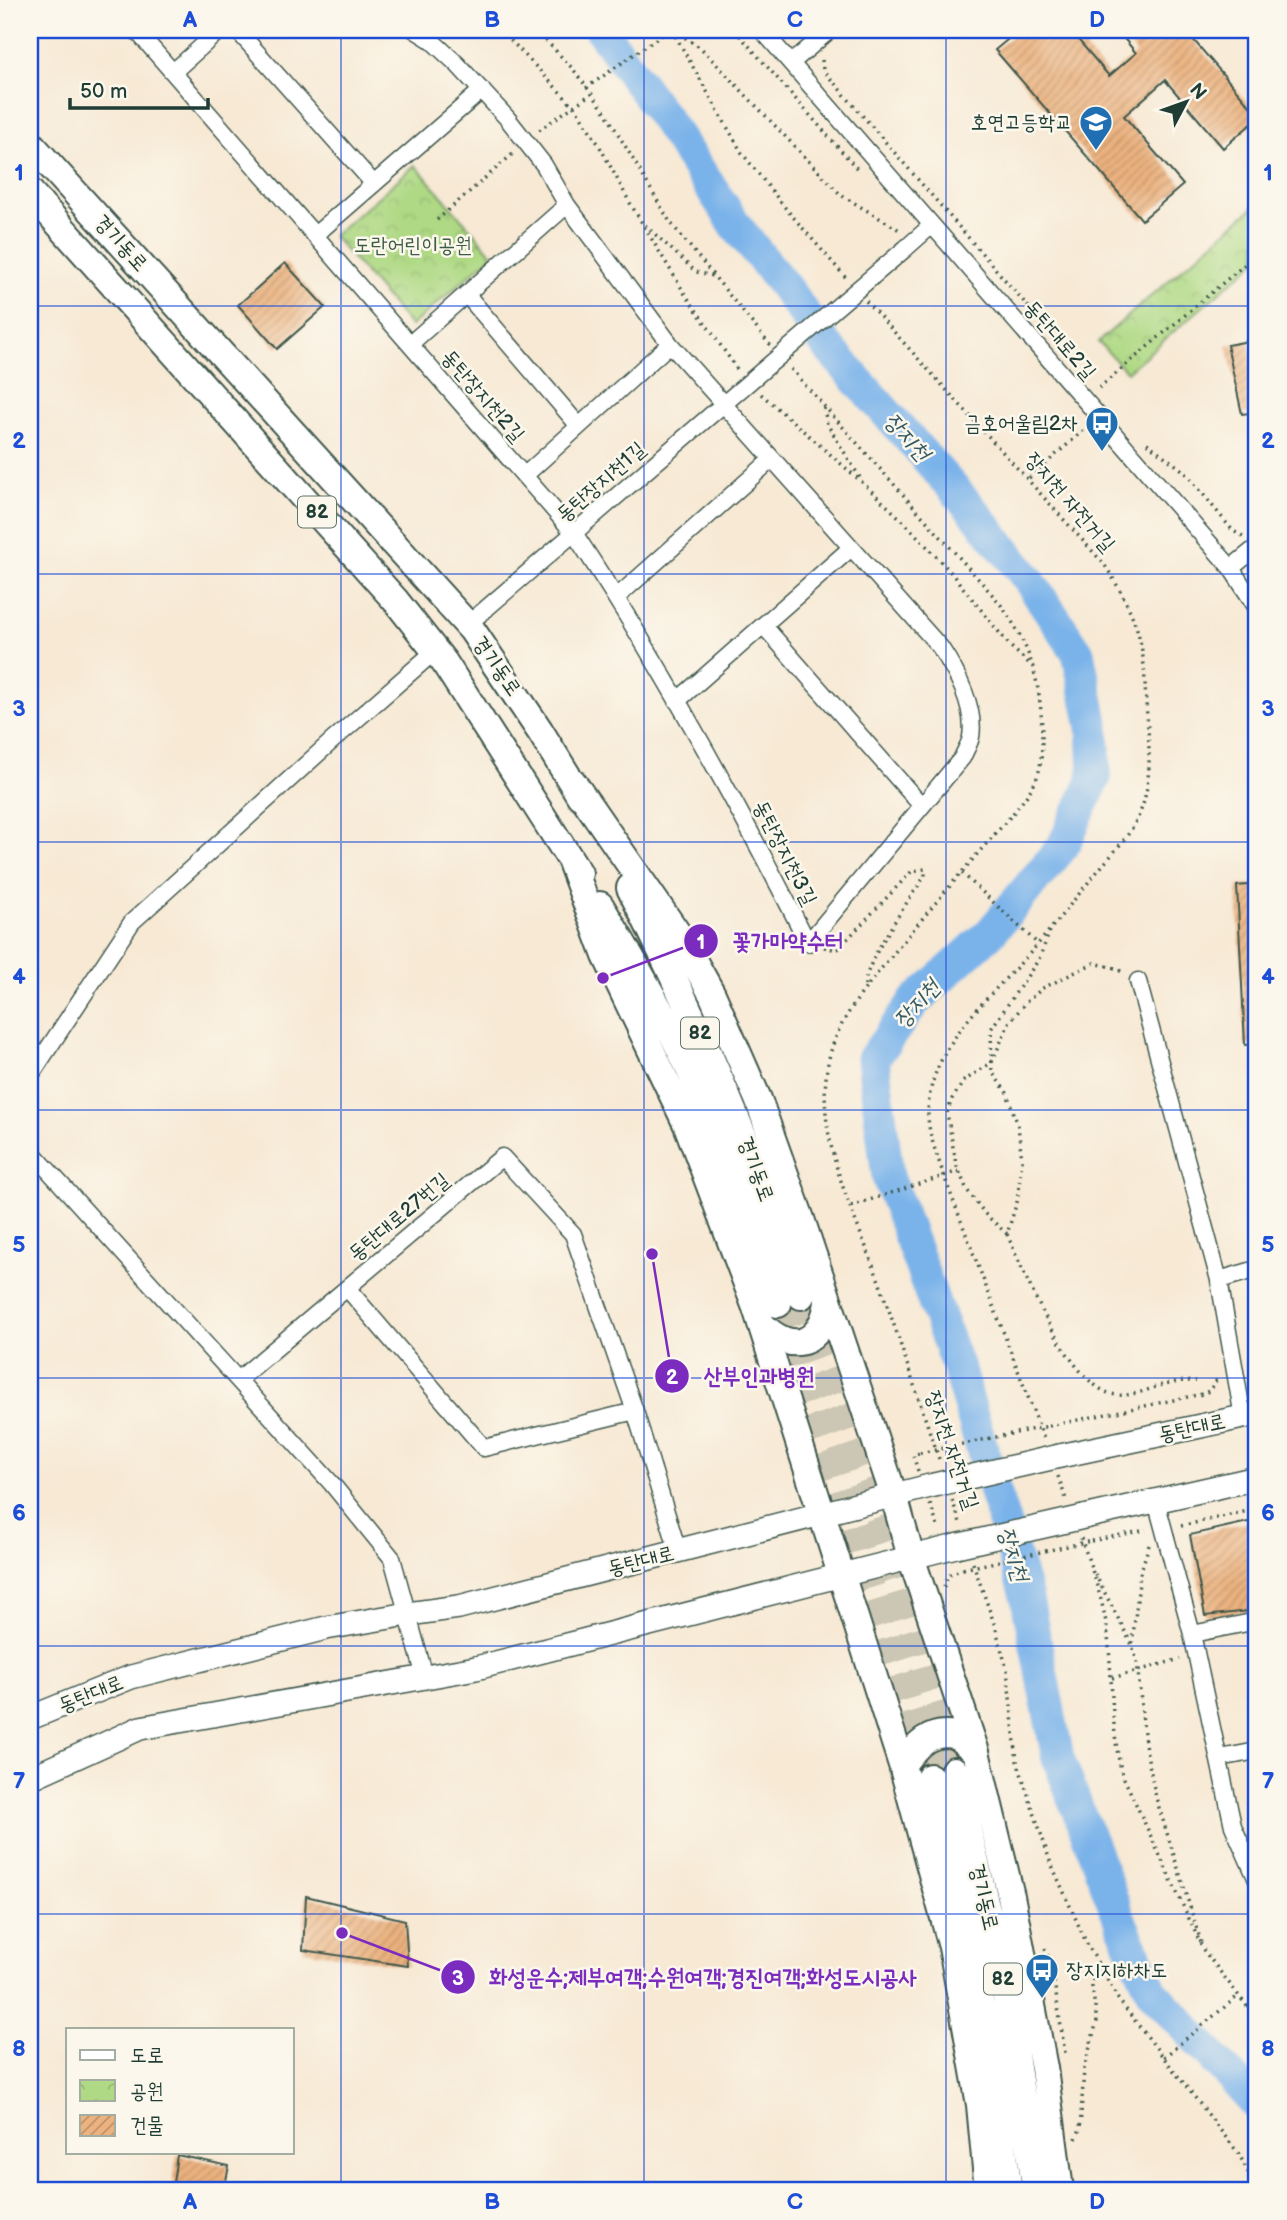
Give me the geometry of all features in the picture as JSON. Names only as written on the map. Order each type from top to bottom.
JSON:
[{"type":"main road","name":"경기동로","points":[[30,143],[467,625],[500,670],[572,781],[617,861],[679,986],[745,1136],[789,1300],[744,1206],[695,1083],[640,971],[435,651],[396,601],[30,192]]},
{"type":"main road","points":[[572,781],[682,940],[712,994],[758,1099],[801,1219],[976,1752],[1016,1922],[1044,2068],[1060,2190]]},
{"type":"main road","points":[[570,859],[606,956],[687,1125],[762,1325],[902,1765],[951,1947],[980,2105],[988,2190]]},
{"type":"main road","points":[[762,1325],[773,1337],[785,1342],[807,1340],[820,1329],[828,1303]]},
{"type":"main road","name":"동탄대로","points":[[30,1718],[131,1677],[326,1628],[460,1607],[934,1488],[1054,1455],[1250,1416]]},
{"type":"main road","points":[[30,1778],[140,1728],[476,1668],[958,1544],[1257,1478]]},
{"type":"main road","points":[[902,1765],[926,1738],[935,1735],[955,1735],[976,1752]]},
{"type":"main road","name":"경기동로","points":[[1009,2190],[989,2048],[951,1848],[942,1774],[1003,1978],[1036,2190]]},
{"type":"street","name":"동탄장지천2길","points":[[136,30],[574,533]]},
{"type":"street","points":[[173,72],[220,30]]},
{"type":"street","points":[[237,30],[374,184]]},
{"type":"street","points":[[415,30],[431,40],[482,90],[527,142],[567,205],[670,344],[723,405]]},
{"type":"street","name":"동탄대로2길","points":[[762,30],[1231,568],[1257,608]]},
{"type":"street","points":[[791,63],[830,30]]},
{"type":"street","points":[[315,236],[482,90]]},
{"type":"street","name":"동탄장지천2길","points":[[410,344],[567,205]]},
{"type":"street","points":[[905,240],[932,225]]},
{"type":"street","name":"동탄장지천1길","points":[[467,625],[762,371],[905,240]]},
{"type":"street","points":[[466,294],[579,426]]},
{"type":"street","name":"동탄장지천2길","points":[[524,476],[670,344]]},
{"type":"street","name":"동탄장지천3길","points":[[574,533],[617,597],[745,818],[808,943],[962,758],[971,736],[969,706],[959,674],[940,647],[723,405]]},
{"type":"street","points":[[617,597],[772,459]]},
{"type":"street","points":[[1231,568],[1257,547]]},
{"type":"street","points":[[677,701],[851,548]]},
{"type":"street","points":[[763,625],[921,806]]},
{"type":"street","points":[[30,1076],[132,922],[435,651]]},
{"type":"street","points":[[1138,981],[1219,1279],[1250,1416]]},
{"type":"street","points":[[30,1150],[332,1484],[392,1558],[425,1677]]},
{"type":"street","name":"동탄대로27번길","points":[[635,1411],[484,1448],[347,1288],[502,1157],[573,1234],[635,1411],[678,1551]]},
{"type":"street","points":[[1219,1279],[1257,1269]]},
{"type":"street","points":[[238,1380],[347,1288]]},
{"type":"street","points":[[1156,1501],[1192,1634],[1233,1826],[1256,1876]]},
{"type":"street","points":[[1192,1634],[1257,1621]]},
{"type":"street","points":[[1220,1758],[1257,1751]]},
{"type":"path","points":[[501,30],[573,106],[599,145],[640,221],[685,294],[747,384],[863,483],[948,569],[1011,647],[1035,670]]},
{"type":"path","points":[[536,30],[573,69],[604,110],[670,222],[770,345]]},
{"type":"path","points":[[586,88],[672,30]]},
{"type":"path","points":[[672,30],[701,48],[841,195],[905,240]]},
{"type":"path","points":[[672,30],[743,153],[787,210],[852,285]]},
{"type":"path","points":[[735,30],[868,180]]},
{"type":"path","points":[[788,30],[804,34]]},
{"type":"path","points":[[823,57],[823,71],[1044,325]]},
{"type":"path","points":[[540,131],[590,94]]},
{"type":"path","points":[[438,220],[519,148]]},
{"type":"path","points":[[640,221],[696,272],[712,276]]},
{"type":"path","points":[[1107,397],[1099,388],[1257,254]]},
{"type":"path","name":"장지천 자전거길","points":[[862,295],[1104,564],[1132,615],[1142,649],[1148,727],[1146,789],[1137,819],[1038,944],[963,1026],[943,1057],[933,1080],[928,1115],[944,1176],[1077,1518],[1106,1625],[1112,1678],[1114,1744],[1122,1774],[1204,1951],[1257,2019]]},
{"type":"path","name":"장지천 자전거길","points":[[788,366],[998,601],[1016,626],[1035,670],[1042,708],[1043,753],[1036,780],[1011,815],[866,988],[844,1019],[833,1043],[825,1096],[835,1166],[881,1286],[941,1465]]},
{"type":"path","points":[[824,407],[827,424],[863,483]]},
{"type":"path","points":[[1028,478],[1083,432]]},
{"type":"path","points":[[1140,435],[1185,472],[1233,531],[1243,536]]},
{"type":"path","points":[[808,943],[837,950],[912,871],[925,869],[925,876],[900,912],[876,955],[864,981],[866,988]]},
{"type":"path","points":[[962,873],[1038,944]]},
{"type":"path","points":[[1007,1234],[1017,1202],[1022,1161],[1018,1126],[1007,1093],[992,1072],[991,1029],[1039,958],[1052,926]]},
{"type":"path","points":[[1138,981],[1115,968],[1094,963],[1043,988],[1025,1003],[1009,1023],[992,1062],[964,1081],[952,1099],[947,1113],[950,1136],[967,1190],[986,1215],[1007,1234],[1034,1296],[1077,1370],[1093,1385],[1115,1396],[1144,1392],[1173,1382],[1196,1381]]},
{"type":"path","points":[[851,1206],[959,1171]]},
{"type":"path","points":[[1153,1533],[1140,1530],[954,1571],[958,1544],[934,1488],[913,1455],[1202,1394],[1209,1391],[1216,1381]]},
{"type":"path","name":"장지천 자전거길","points":[[934,1488],[996,1629],[1007,1670],[1017,1761],[1035,1823],[1050,1861],[1095,1958],[1118,1999],[1239,2154],[1257,2190]]},
{"type":"path","points":[[1182,1525],[1257,1509]]},
{"type":"path","points":[[1132,1645],[1140,1574],[1150,1543]]},
{"type":"path","points":[[1092,1569],[1132,1645],[1139,1671],[1145,1744],[1156,1798],[1204,1951]]},
{"type":"path","points":[[1112,1678],[1177,1660]]},
{"type":"path","points":[[1073,2148],[1080,2129],[1084,2069],[1097,2021],[1092,1987],[1095,1958]]},
{"type":"path","points":[[1164,2058],[1238,1996],[1257,2013]]},
{"type":"green space","name":"도란어린이공원","points":[[415,165],[493,255],[411,326],[333,236]]},
{"type":"green space","points":[[1257,204],[1257,260],[1127,372],[1098,342]]},
{"type":"building","points":[[1019,30],[1070,30],[1109,76],[1136,53],[1117,30],[1185,30],[1257,114],[1257,119],[1223,148],[1165,80],[1124,116],[1183,185],[1142,220],[995,50]]},
{"type":"building","points":[[285,263],[325,307],[277,349],[238,305]]},
{"type":"building","points":[[1249,341],[1257,380],[1257,412],[1242,414],[1227,345]]},
{"type":"building","points":[[1257,884],[1257,1044],[1245,1045],[1237,886]]},
{"type":"building","points":[[1257,1520],[1257,1610],[1205,1616],[1190,1535]]},
{"type":"building","points":[[306,1896],[405,1920],[408,1966],[303,1950]]},
{"type":"building","points":[[177,2155],[229,2166],[224,2190],[172,2190]]},
{"type":"waterway","name":"장지천","points":[[601,30],[665,119],[737,227],[828,347],[975,513],[1028,579],[1078,653],[1093,727],[1095,777],[1063,846],[990,933],[914,1002],[873,1059],[888,1177],[958,1368],[1027,1599],[1058,1758],[1122,1925],[1152,1991],[1257,2105]]},
{"type":"tunnel","points":[[801,1296],[871,1498],[954,1770]]},
{"type":"tunnel","points":[[778,1304],[847,1508],[930,1777]]},
{"type":"place","name":"호연고등학교","points":[[1096,152]]},
{"type":"place","name":"금호어울림2차","points":[[1102,453]]},
{"type":"place","name":"꽃가마약수터","points":[[603,978]]},
{"type":"place","name":"산부인과병원","points":[[652,1254]]},
{"type":"place","name":"화성운수;제부여객;수원여객;경진여객;화성도시공사","points":[[342,1933]]},
{"type":"place","name":"장지지하차도","points":[[1042,2000]]}]
